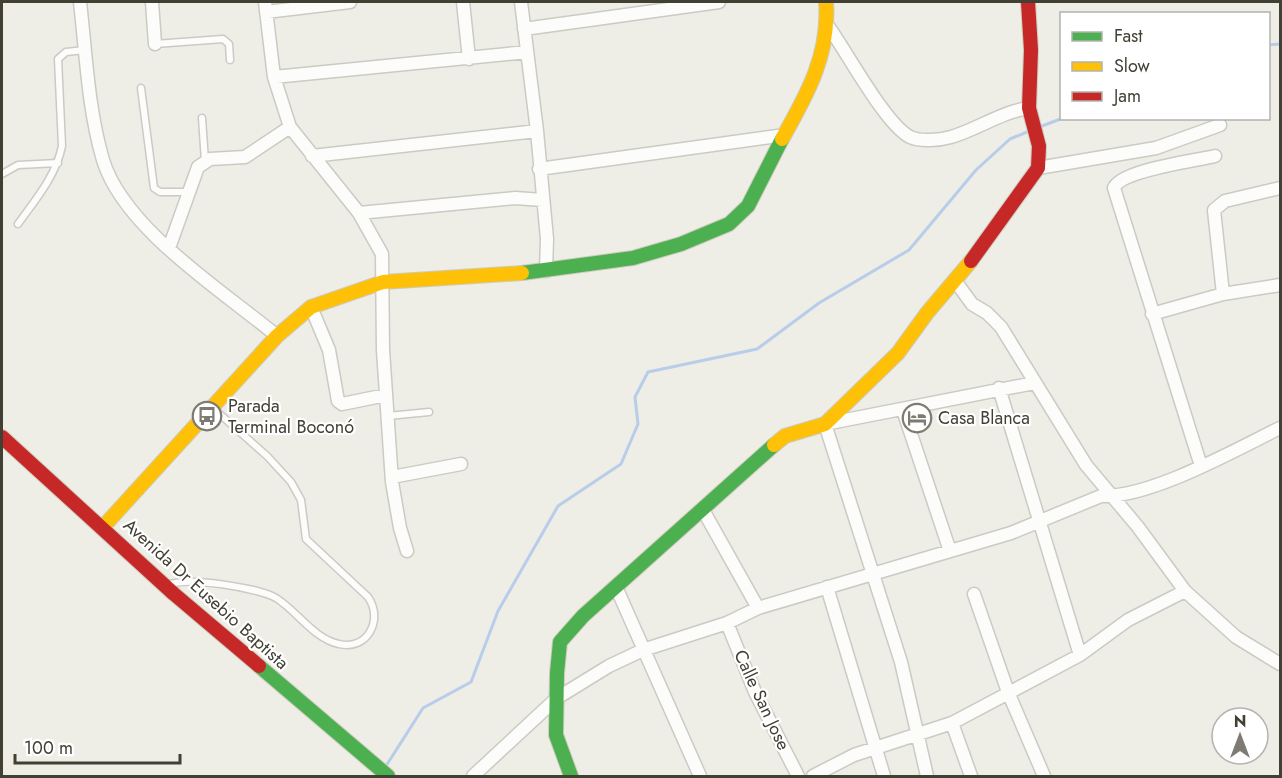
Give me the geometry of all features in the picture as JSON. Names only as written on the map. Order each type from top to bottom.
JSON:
[{"type":"street","points":[[80,2],[92,112],[104,162],[126,206],[169,248],[238,308],[277,336]]},
{"type":"street","points":[[152,2],[155,44]]},
{"type":"street","points":[[350,2],[266,7],[274,77],[290,128],[359,213],[382,254],[386,395],[392,477],[400,528],[407,551]]},
{"type":"street","points":[[463,2],[469,59]]},
{"type":"street","points":[[521,2],[537,131],[547,239],[546,271]]},
{"type":"street","points":[[524,29],[719,2]]},
{"type":"street","points":[[103,527],[157,466],[214,409],[277,336],[311,307],[382,282],[546,271],[633,258],[681,244],[729,224],[748,206],[760,179],[809,92],[823,54],[828,26],[826,2]]},
{"type":"street","points":[[825,424],[898,353],[927,313],[956,282],[1038,168],[1038,141],[1031,113],[1028,2]]},
{"type":"street","points":[[828,26],[894,124],[910,137],[927,140],[950,137],[1014,110],[1031,113]]},
{"type":"street","points":[[274,77],[527,52]]},
{"type":"street","points":[[1038,168],[1144,151],[1220,125]]},
{"type":"street","points":[[169,248],[195,171],[205,161],[245,158],[290,128]]},
{"type":"street","points":[[312,156],[537,131]]},
{"type":"street","points":[[539,169],[785,135]]},
{"type":"street","points":[[1144,151],[1150,171]]},
{"type":"street","points":[[1201,466],[1114,188],[1116,183],[1129,175],[1215,156]]},
{"type":"street","points":[[1223,294],[1214,210],[1225,201],[1281,188]]},
{"type":"street","points":[[359,213],[515,198],[543,200]]},
{"type":"street","points":[[956,282],[972,304],[987,313],[1001,327],[1086,465],[1113,496],[1185,591],[1236,636],[1281,664]]},
{"type":"street","points":[[1152,314],[1223,294],[1281,285]]},
{"type":"street","points":[[311,307],[329,350],[338,401],[342,404],[386,395]]},
{"type":"street","points":[[571,777],[556,735],[560,642],[616,587],[785,436],[825,424],[903,410],[999,388],[1034,383]]},
{"type":"street","points":[[999,388],[1080,655]]},
{"type":"street","points":[[903,410],[950,550]]},
{"type":"street","points":[[825,424],[875,574],[920,736],[927,777]]},
{"type":"street","points":[[473,777],[557,698],[609,666],[643,650],[727,623],[758,608],[1041,522],[1101,496],[1113,496],[1150,486],[1201,466],[1281,428]]},
{"type":"street","name":"Avenida Dr Eusebio Baptista","points":[[2,437],[166,586],[388,777]]},
{"type":"street","points":[[392,477],[461,464]]},
{"type":"street","points":[[703,510],[758,608]]},
{"type":"street","points":[[616,587],[700,777]]},
{"type":"street","points":[[827,587],[884,777]]},
{"type":"street","points":[[813,777],[854,755],[920,736],[952,723],[1080,655],[1128,620],[1185,591]]},
{"type":"street","points":[[974,594],[1008,692],[1044,777]]},
{"type":"street","name":"Calle San Jose","points":[[727,623],[755,692],[798,777]]},
{"type":"street","points":[[952,723],[971,777]]},
{"type":"lane","points":[[155,44],[223,39],[229,44],[230,60]]},
{"type":"lane","points":[[18,224],[58,163],[62,146],[58,59],[66,52],[86,50]]},
{"type":"lane","points":[[141,88],[154,188],[160,192],[188,192]]},
{"type":"lane","points":[[202,118],[205,161]]},
{"type":"lane","points":[[2,174],[18,165],[58,163]]},
{"type":"lane","points":[[166,586],[185,580],[268,595],[324,637],[342,645],[352,645],[363,641],[374,623],[374,610],[368,597],[306,538],[301,500],[291,482],[267,456],[214,409]]},
{"type":"lane","points":[[387,416],[429,412]]},
{"type":"waterway","points":[[1270,45],[1280,44]]},
{"type":"waterway","points":[[1042,126],[1060,119]]},
{"type":"waterway","points":[[386,766],[423,708],[471,682],[498,611],[558,506],[621,464],[638,424],[635,397],[648,372],[757,349],[819,303],[909,250],[976,170],[1010,139],[1027,132]]},
{"type":"traffic: fast","points":[[522,273],[633,258],[681,244],[729,224],[748,206],[782,139]]},
{"type":"traffic: fast","points":[[571,776],[556,735],[560,642],[583,616],[774,445]]},
{"type":"traffic: fast","points":[[259,666],[388,776]]},
{"type":"traffic: slow","points":[[782,139],[815,74],[824,39],[826,2]]},
{"type":"traffic: slow","points":[[774,445],[785,436],[825,424],[898,353],[927,313],[971,261]]},
{"type":"traffic: slow","points":[[103,527],[277,336],[311,307],[383,282],[522,273]]},
{"type":"traffic: jam","points":[[971,261],[1038,168],[1039,146],[1029,108],[1031,50],[1028,2]]},
{"type":"traffic: jam","points":[[2,437],[174,594],[259,666]]},
{"type":"place","name":"Parada Terminal Boconó","points":[[207,416]]},
{"type":"place","name":"Casa Blanca","points":[[917,418]]}]
